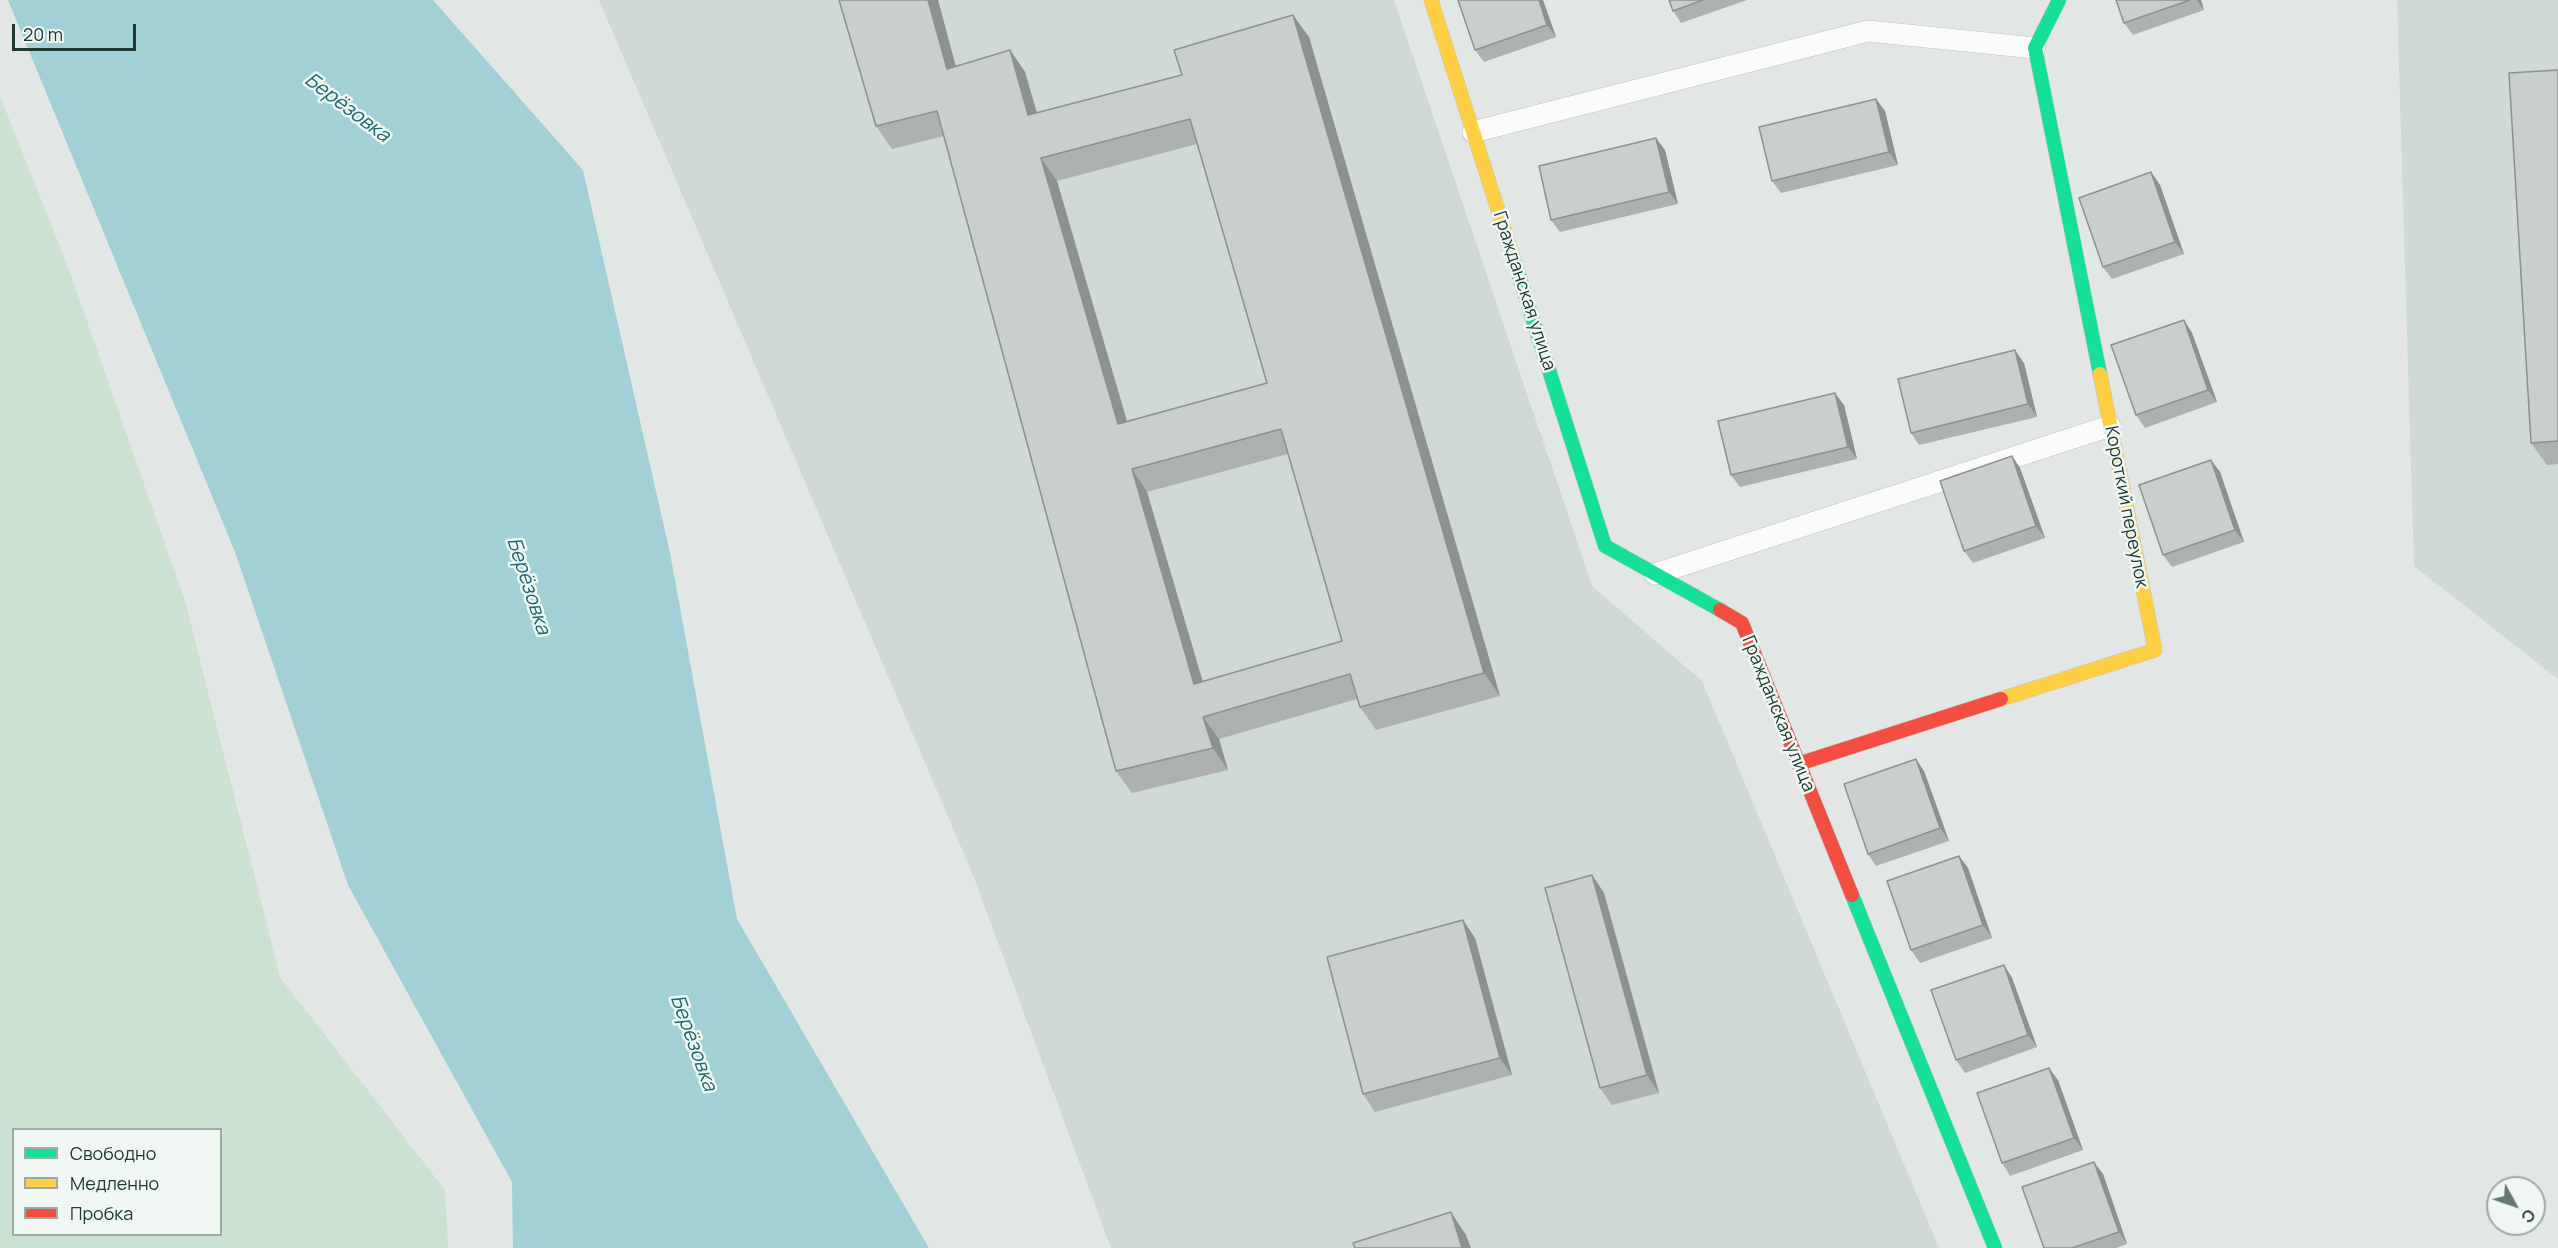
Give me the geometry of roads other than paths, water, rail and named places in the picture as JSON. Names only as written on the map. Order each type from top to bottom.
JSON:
[{"type":"street","name":"Гражданская улица","points":[[1431,0],[1605,546],[1742,624],[1995,1248]]},
{"type":"street","points":[[2036,48],[2059,0]]},
{"type":"street","name":"Короткий переулок","points":[[1798,764],[2155,650],[2036,48]]},
{"type":"lane","points":[[1473,132],[1868,32],[2036,48]]},
{"type":"lane","points":[[1655,574],[2110,426]]},
{"type":"water","name":"Берёзовка","points":[[8,0],[433,0],[583,170],[670,553],[737,919],[929,1248],[513,1248],[512,1182],[348,885],[235,552]]}]
